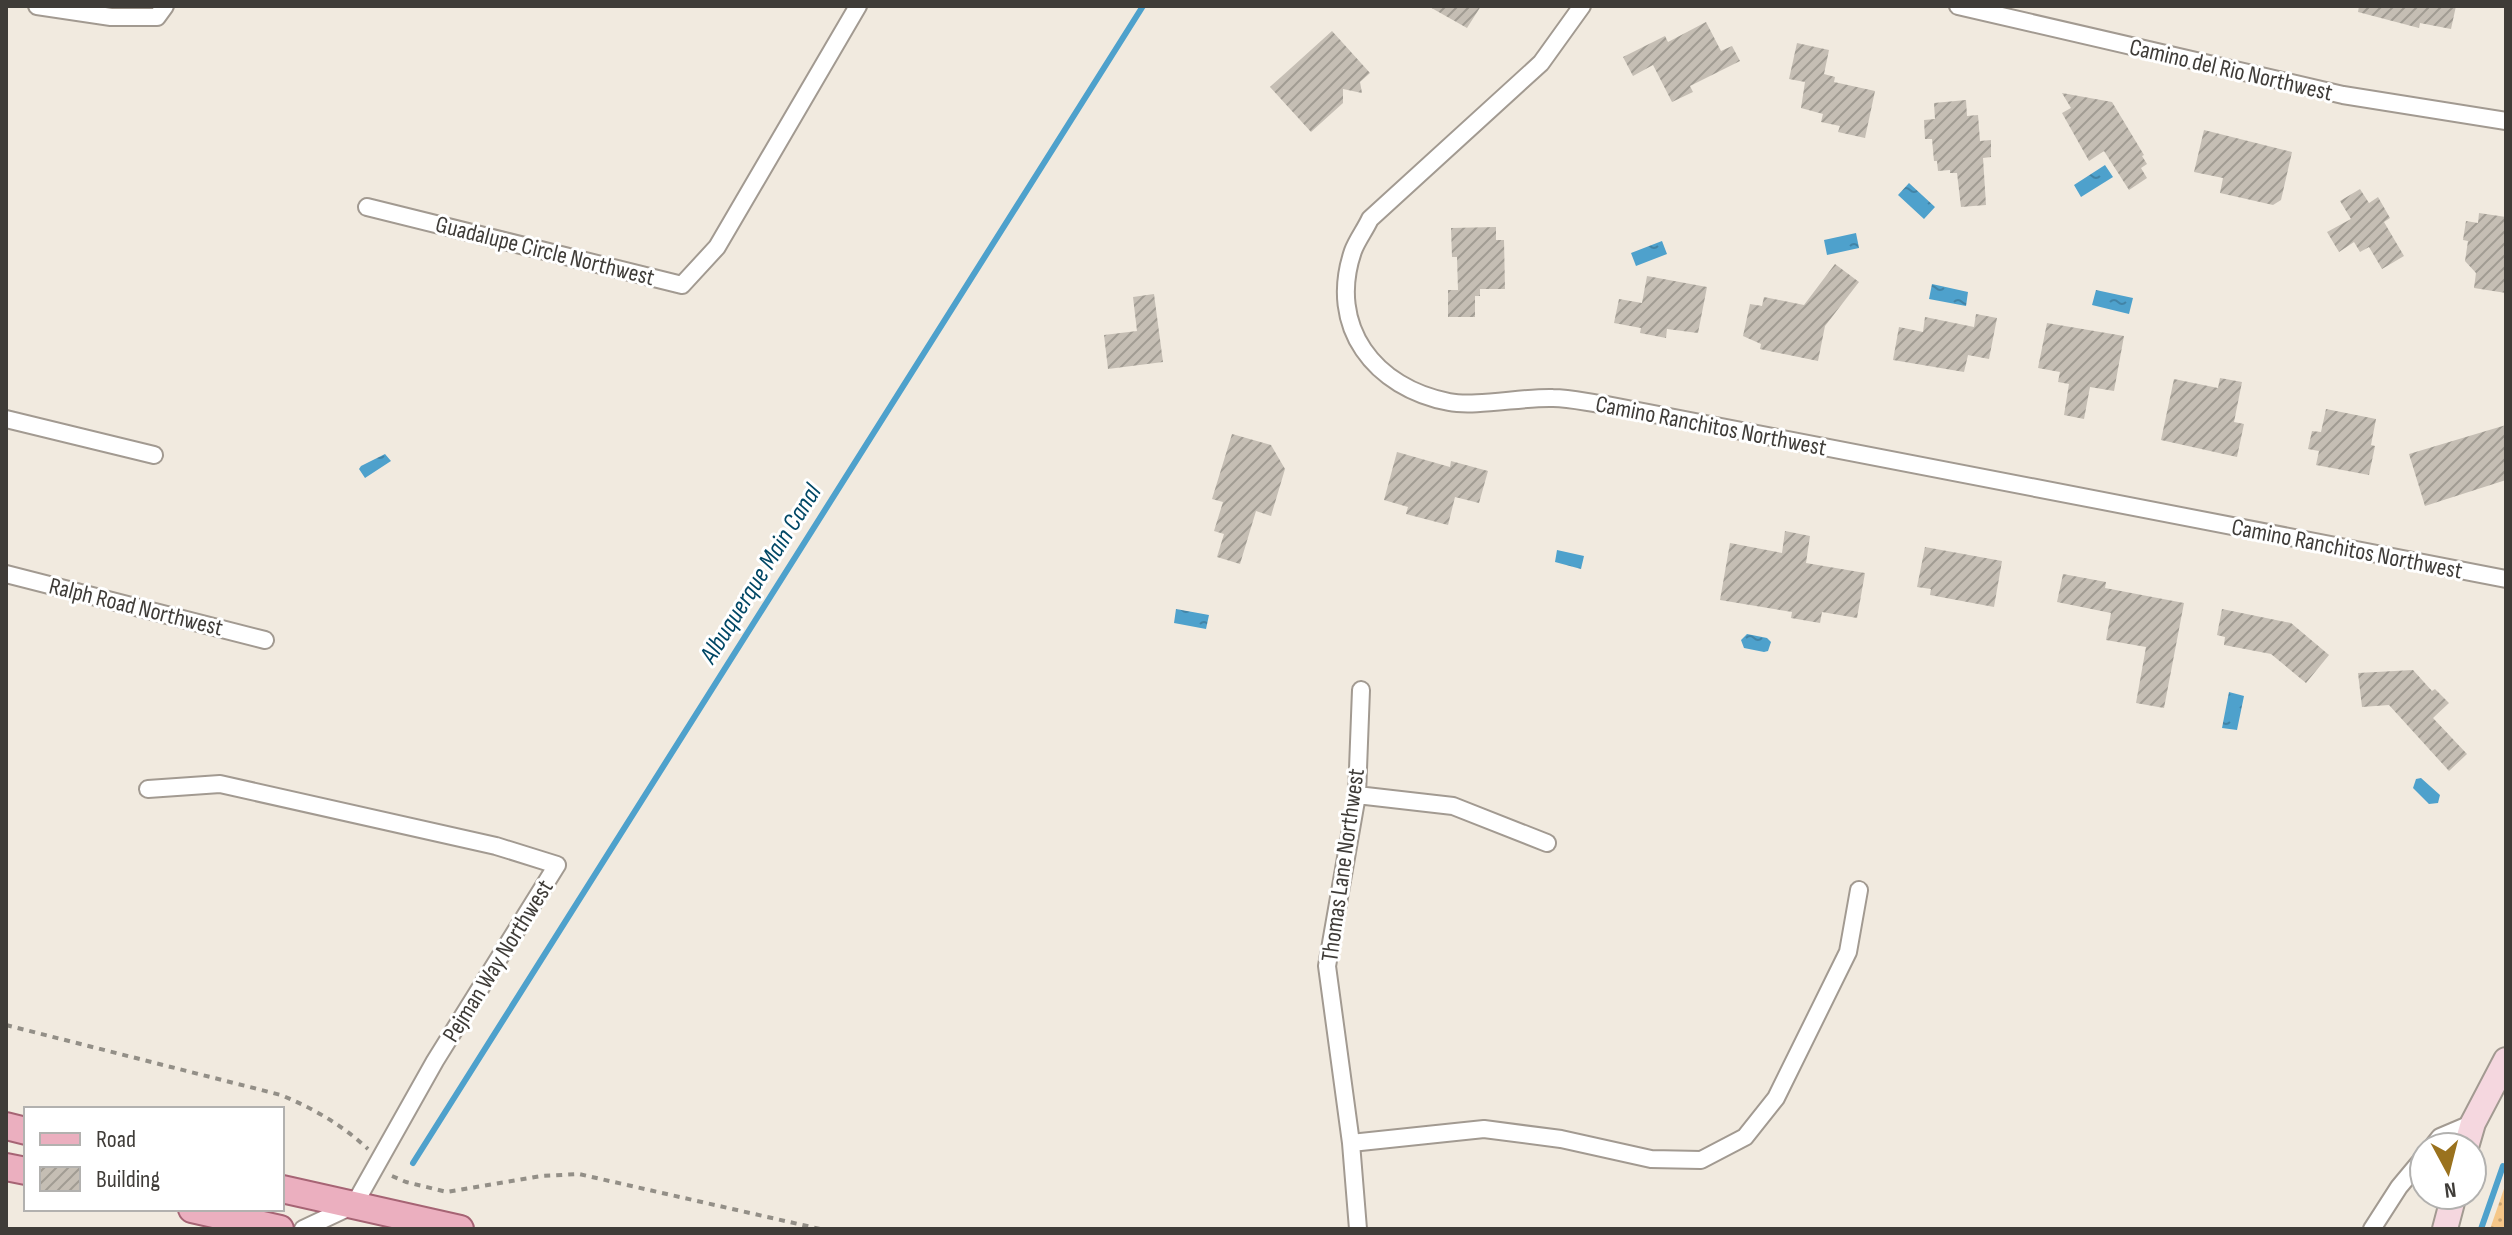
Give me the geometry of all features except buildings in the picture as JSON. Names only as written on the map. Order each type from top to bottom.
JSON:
[{"type":"main road","points":[[284,1189],[460,1229]]},
{"type":"main road","points":[[201,1211],[280,1229]]},
{"type":"street","points":[[37,6],[111,17],[157,17],[165,6]]},
{"type":"street","name":"Guadalupe Circle Northwest","points":[[367,207],[682,285],[717,247],[858,6]]},
{"type":"street","name":"Camino Ranchitos Northwest","points":[[1582,6],[1541,63],[1370,219],[1353,251],[1346,288],[1347,320],[1363,349],[1382,372],[1417,394],[1453,403],[1555,398],[1607,405],[2506,579]]},
{"type":"street","name":"Camino del Rio Northwest","points":[[1958,6],[2343,95],[2506,121]]},
{"type":"street","points":[[6,419],[154,455]]},
{"type":"street","name":"Ralph Road Northwest","points":[[6,574],[265,640]]},
{"type":"street","name":"Thomas Lane Northwest","points":[[1358,1229],[1351,1143],[1327,966],[1357,795],[1361,690]]},
{"type":"street","name":"Pejman Way Northwest","points":[[148,789],[220,784],[496,846],[557,865],[435,1061],[354,1205]]},
{"type":"street","points":[[1357,795],[1453,806],[1547,843]]},
{"type":"street","points":[[1351,1143],[1484,1129],[1561,1139],[1651,1159],[1701,1160],[1745,1137],[1776,1098],[1848,952],[1859,890]]},
{"type":"street","points":[[2472,1131],[2506,1060]]},
{"type":"street","points":[[2372,1229],[2408,1176]]},
{"type":"street","points":[[303,1229],[354,1205]]},
{"type":"shaded area","points":[[2506,1183],[2506,1229],[2490,1229]]},
{"type":"water","points":[[2105,165],[2113,177],[2081,197],[2074,185]]},
{"type":"water","points":[[1909,183],[1935,207],[1924,219],[1898,195]]},
{"type":"water","points":[[1856,233],[1859,248],[1827,255],[1824,240]]},
{"type":"water","points":[[1662,241],[1667,254],[1636,266],[1631,253]]},
{"type":"water","points":[[1932,284],[1968,292],[1966,306],[1929,299]]},
{"type":"water","points":[[2096,290],[2133,298],[2129,314],[2092,305]]},
{"type":"water","points":[[385,454],[391,461],[365,478],[359,469],[361,466]]},
{"type":"water","points":[[1557,550],[1584,556],[1581,569],[1555,562]]},
{"type":"water","points":[[1176,609],[1209,615],[1206,629],[1174,623]]},
{"type":"water","points":[[1747,634],[1767,638],[1771,642],[1768,651],[1744,648],[1741,640]]},
{"type":"water","points":[[2229,692],[2244,696],[2237,730],[2222,728]]},
{"type":"water","points":[[2421,778],[2440,795],[2438,803],[2429,804],[2413,788],[2416,779]]},
{"type":"waterway","name":"Albuquerque Main Canal","points":[[413,1163],[1143,6]]},
{"type":"waterway","points":[[2481,1229],[2503,1166]]}]
